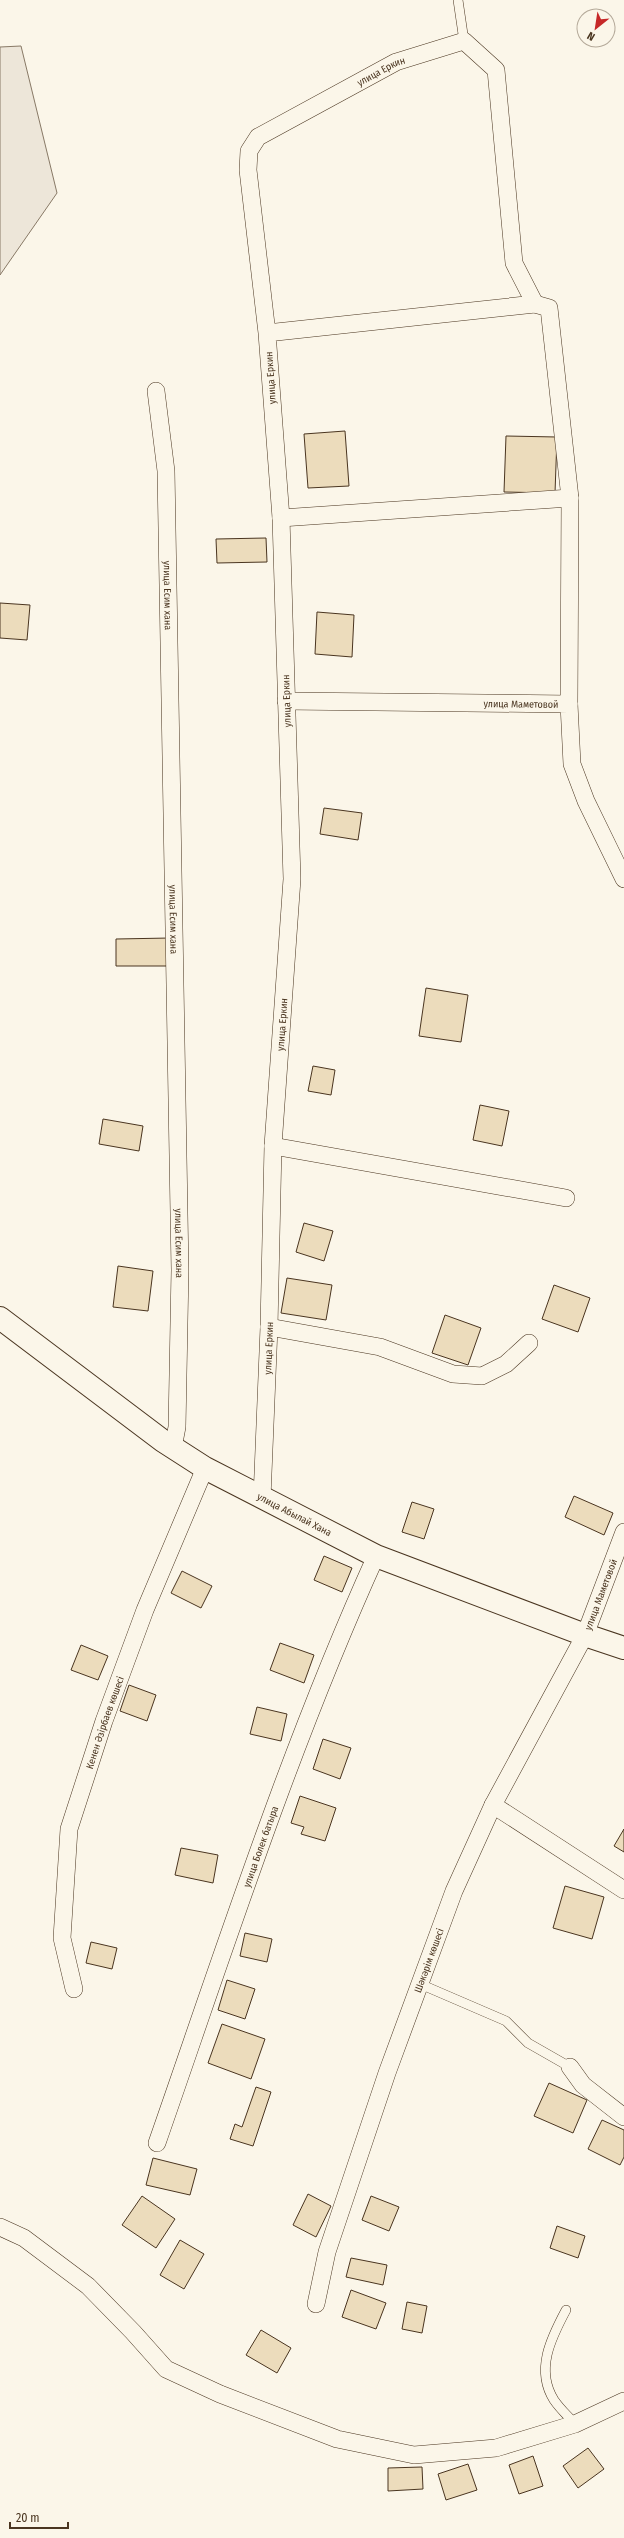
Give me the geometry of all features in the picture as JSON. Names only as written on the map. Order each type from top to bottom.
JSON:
[{"type":"street","points":[[464,41],[496,70],[514,263],[535,304]]},
{"type":"street","name":"улица Еркин","points":[[262,1498],[270,1327],[272,1146],[292,879],[281,518],[267,333],[248,170],[249,151],[258,137],[396,62],[464,41]]},
{"type":"street","points":[[267,333],[535,304],[549,308],[570,498],[569,704]]},
{"type":"street","name":"улица Есим хана","points":[[156,391],[166,471],[178,1051],[180,1270],[177,1427],[173,1448]]},
{"type":"street","points":[[281,518],[570,498]]},
{"type":"street","name":"улица Маметовой","points":[[286,701],[569,704],[572,764],[586,801],[624,879]]},
{"type":"street","points":[[272,1146],[566,1198]]},
{"type":"street","name":"улица Абылай Хана","points":[[0,1318],[173,1448],[205,1468],[376,1556],[585,1635],[624,1648]]},
{"type":"street","points":[[270,1327],[380,1348],[453,1374],[482,1376],[506,1364],[529,1343]]},
{"type":"street","name":"Кенен Әзірбаев көшесі","points":[[74,1989],[62,1938],[69,1829],[104,1721],[142,1617],[205,1468]]},
{"type":"street","name":"улица Маметовой","points":[[585,1635],[624,1532]]},
{"type":"street","name":"улица Болек батыра","points":[[157,2142],[283,1782],[336,1646],[376,1556]]},
{"type":"street","name":"Шәкәрім көшесі","points":[[316,2304],[327,2252],[387,2073],[454,1891],[493,1805],[585,1635]]},
{"type":"street","points":[[493,1805],[624,1890]]},
{"type":"street","points":[[570,2066],[582,2085],[624,2117]]},
{"type":"street","points":[[0,2227],[24,2238],[88,2286],[166,2369],[220,2394],[338,2439],[414,2454],[496,2448],[575,2424],[624,2401]]},
{"type":"lane","points":[[458,0],[464,41]]},
{"type":"lane","points":[[420,1984],[506,2021],[528,2043],[570,2066]]},
{"type":"lane","points":[[566,2310],[551,2338],[544,2372],[554,2400],[575,2424]]},
{"type":"shaded area","points":[[21,46],[57,193],[0,275],[0,47]]},
{"type":"building","points":[[345,431],[349,486],[308,488],[304,434]]},
{"type":"building","points":[[506,436],[557,437],[555,493],[504,492]]},
{"type":"building","points":[[266,538],[267,562],[217,563],[216,539]]},
{"type":"building","points":[[0,603],[30,605],[27,640],[0,638]]},
{"type":"building","points":[[317,612],[354,615],[352,657],[315,654]]},
{"type":"building","points":[[324,808],[362,813],[358,840],[320,834]]},
{"type":"building","points":[[170,938],[170,966],[116,966],[116,939]]},
{"type":"building","points":[[426,988],[468,995],[461,1042],[419,1036]]},
{"type":"building","points":[[313,1066],[335,1070],[331,1095],[308,1091]]},
{"type":"building","points":[[480,1105],[509,1111],[502,1146],[473,1140]]},
{"type":"building","points":[[103,1119],[143,1126],[139,1151],[99,1144]]},
{"type":"building","points":[[304,1223],[333,1231],[324,1261],[296,1252]]},
{"type":"building","points":[[118,1266],[153,1271],[148,1311],[113,1307]]},
{"type":"building","points":[[287,1278],[332,1285],[326,1320],[281,1313]]},
{"type":"building","points":[[554,1285],[590,1298],[578,1332],[542,1319]]},
{"type":"building","points":[[445,1315],[481,1328],[468,1365],[432,1353]]},
{"type":"building","points":[[574,1496],[613,1513],[604,1535],[565,1517]]},
{"type":"building","points":[[412,1502],[434,1509],[424,1539],[402,1532]]},
{"type":"building","points":[[324,1556],[352,1568],[342,1592],[314,1580]]},
{"type":"building","points":[[182,1571],[212,1586],[201,1608],[171,1593]]},
{"type":"building","points":[[280,1643],[314,1655],[304,1683],[270,1670]]},
{"type":"building","points":[[81,1645],[108,1656],[98,1680],[71,1670]]},
{"type":"building","points":[[129,1685],[156,1695],[147,1721],[120,1711]]},
{"type":"building","points":[[257,1707],[287,1714],[281,1741],[250,1734]]},
{"type":"building","points":[[323,1739],[351,1748],[340,1779],[313,1769]]},
{"type":"building","points":[[300,1796],[336,1808],[325,1841],[301,1834],[304,1827],[291,1823]]},
{"type":"building","points":[[624,1829],[624,1852],[614,1846]]},
{"type":"building","points":[[181,1848],[218,1855],[213,1883],[175,1875]]},
{"type":"building","points":[[565,1886],[604,1897],[592,1939],[553,1928]]},
{"type":"building","points":[[245,1933],[272,1939],[267,1962],[240,1956]]},
{"type":"building","points":[[91,1942],[117,1948],[112,1969],[86,1963]]},
{"type":"building","points":[[227,1980],[255,1989],[245,2019],[218,2010]]},
{"type":"building","points":[[222,2024],[265,2039],[251,2079],[208,2063]]},
{"type":"building","points":[[549,2083],[587,2100],[573,2133],[534,2116]]},
{"type":"building","points":[[256,2087],[271,2092],[253,2146],[230,2139],[235,2124],[242,2127]]},
{"type":"building","points":[[602,2120],[624,2130],[624,2157],[620,2165],[588,2149]]},
{"type":"building","points":[[153,2158],[197,2169],[190,2195],[146,2185]]},
{"type":"building","points":[[308,2194],[331,2206],[316,2237],[293,2225]]},
{"type":"building","points":[[142,2196],[175,2219],[156,2248],[122,2225]]},
{"type":"building","points":[[371,2196],[399,2207],[389,2231],[362,2220]]},
{"type":"building","points":[[557,2226],[585,2236],[578,2258],[550,2248]]},
{"type":"building","points":[[180,2240],[204,2254],[184,2289],[160,2275]]},
{"type":"building","points":[[351,2258],[387,2265],[383,2285],[346,2277]]},
{"type":"building","points":[[351,2290],[386,2303],[376,2329],[342,2317]]},
{"type":"building","points":[[407,2302],[427,2306],[422,2333],[402,2329]]},
{"type":"building","points":[[261,2330],[291,2348],[277,2373],[246,2355]]},
{"type":"building","points":[[588,2448],[604,2469],[578,2488],[563,2466]]},
{"type":"building","points":[[533,2456],[543,2486],[519,2494],[509,2465]]},
{"type":"building","points":[[468,2464],[477,2490],[446,2500],[438,2474]]},
{"type":"building","points":[[422,2467],[423,2489],[388,2491],[388,2468]]}]
